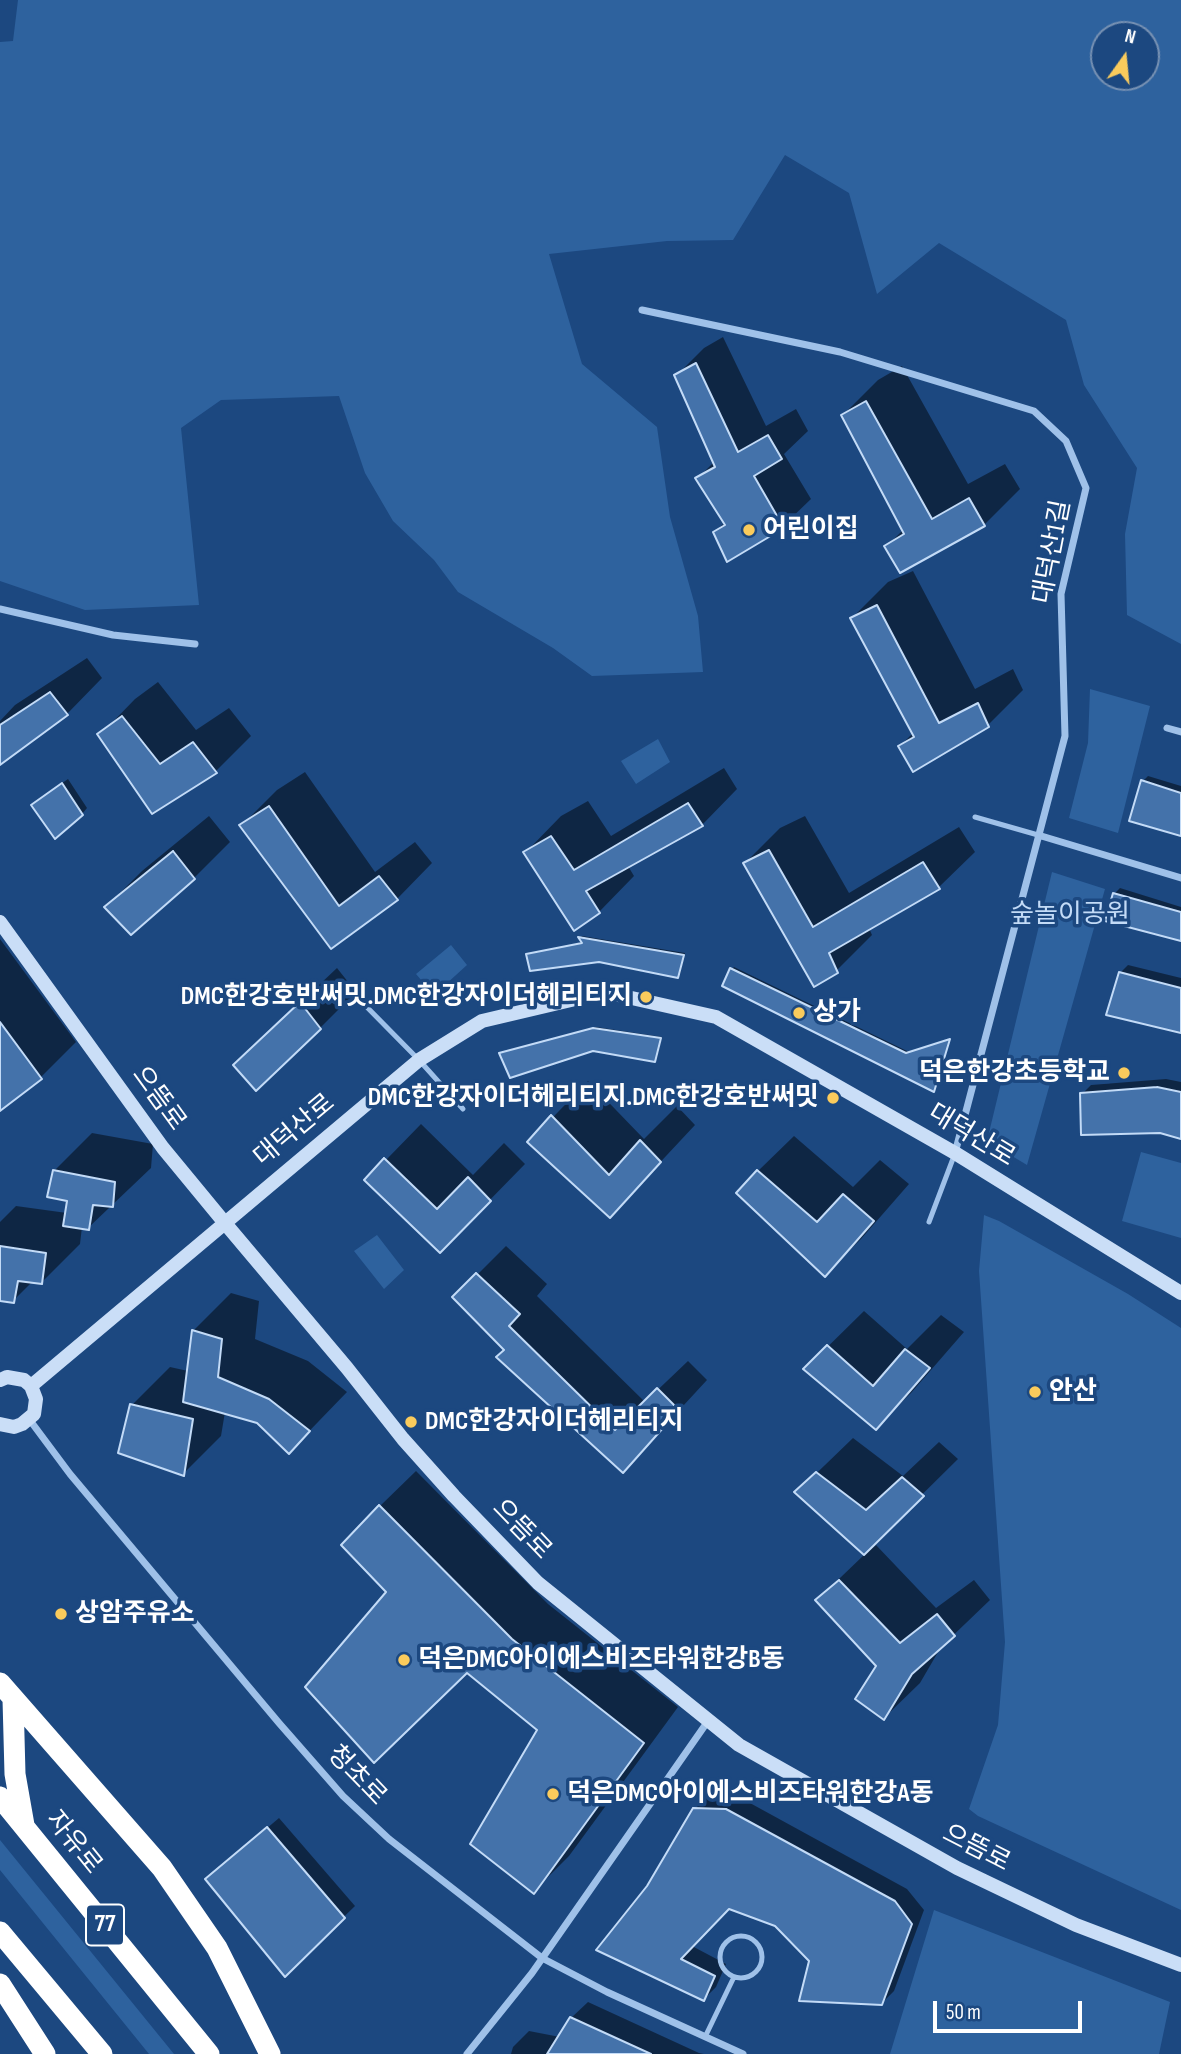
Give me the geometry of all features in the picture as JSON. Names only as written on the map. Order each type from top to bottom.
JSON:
[{"type":"highway","points":[[6,1691],[15,1774],[25,1827]]},
{"type":"highway","points":[[6,1691],[162,1868],[217,1948],[270,2054]]},
{"type":"highway","name":"자유로","points":[[0,1797],[209,2054]]},
{"type":"highway","points":[[0,1932],[102,2054]]},
{"type":"highway","points":[[0,1984],[46,2054]]},
{"type":"street","name":"대덕산1길","points":[[642,310],[840,352],[1034,411],[1066,441],[1086,488],[1061,594],[1066,736],[955,1153]]},
{"type":"street","points":[[0,609],[113,635],[195,644]]},
{"type":"street","points":[[1167,728],[1181,732]]},
{"type":"street","points":[[1038,835],[1181,878]]},
{"type":"street","name":"으뜸로","points":[[0,922],[163,1148],[403,1439],[529,1573],[738,1745],[957,1868],[1076,1925],[1181,1965]]},
{"type":"street","name":"대덕산로","points":[[31,1385],[419,1060],[482,1021],[605,992],[716,1017],[955,1153],[1181,1293]]},
{"type":"street","points":[[0,1380],[16,1377],[31,1385],[36,1399],[34,1413],[29,1419],[14,1427],[0,1424]]},
{"type":"street","name":"청초로","points":[[29,1419],[70,1474],[343,1796],[389,1839],[542,1958],[607,1992],[743,2054]]},
{"type":"street","points":[[467,2054],[542,1958],[708,1721]]},
{"type":"lane","points":[[975,817],[1038,835]]},
{"type":"lane","points":[[353,993],[463,1109]]},
{"type":"lane","points":[[929,1222],[955,1153]]},
{"type":"lane","points":[[736,1936],[750,1937],[760,1947],[762,1961],[755,1973],[741,1978],[734,1977],[723,1969],[720,1963],[721,1949],[724,1943],[736,1936]]},
{"type":"lane","points":[[705,2037],[734,1977]]},
{"type":"lane","points":[[253,2022],[279,2054]]},
{"type":"green space","points":[[18,0],[1181,0],[1181,644],[1127,615],[1125,534],[1137,468],[1084,385],[1066,320],[939,243],[877,294],[849,193],[785,155],[733,240],[667,241],[549,254],[582,364],[657,427],[670,517],[698,616],[703,672],[592,676],[553,648],[458,592],[434,560],[393,521],[365,473],[339,396],[221,400],[181,428],[199,605],[85,610],[0,581],[0,42],[13,41]]},
{"type":"green space","points":[[1090,689],[1150,706],[1118,833],[1069,818],[1088,743]]},
{"type":"green space","points":[[658,739],[670,762],[636,784],[621,761]]},
{"type":"green space","name":"숲놀이공원","points":[[1052,872],[1105,889],[1027,1165],[987,1141]]},
{"type":"green space","points":[[451,945],[467,965],[434,995],[416,974]]},
{"type":"green space","points":[[1141,1152],[1181,1163],[1181,1238],[1122,1221]]},
{"type":"green space","points":[[984,1215],[1128,1294],[1181,1328],[1181,1910],[978,1816],[969,1809],[998,1725],[1005,1642],[979,1271]]},
{"type":"green space","points":[[377,1235],[404,1270],[384,1289],[354,1251]]},
{"type":"green space","points":[[0,1840],[174,2054],[149,2054],[0,1870]]},
{"type":"green space","points":[[934,1910],[1170,2002],[1159,2054],[890,2054]]},
{"type":"building","points":[[696,363],[738,452],[768,435],[782,459],[754,476],[784,528],[727,562],[713,532],[725,525],[695,478],[715,467],[674,375]]},
{"type":"building","points":[[866,401],[932,519],[969,498],[985,526],[900,573],[884,546],[904,534],[841,415]]},
{"type":"building","points":[[877,605],[939,723],[978,703],[989,727],[913,772],[898,746],[914,737],[850,618]]},
{"type":"building","points":[[50,692],[68,715],[0,765],[0,725]]},
{"type":"building","points":[[122,716],[160,764],[193,742],[217,773],[152,814],[97,734]]},
{"type":"building","points":[[1141,780],[1181,793],[1181,836],[1129,821]]},
{"type":"building","points":[[62,783],[83,815],[55,839],[31,805]]},
{"type":"building","points":[[688,803],[703,826],[586,891],[600,913],[574,931],[523,852],[551,836],[574,870]]},
{"type":"building","points":[[269,806],[339,906],[379,876],[398,900],[331,949],[239,825]]},
{"type":"building","points":[[769,850],[813,927],[923,862],[940,889],[829,953],[838,973],[814,987],[743,863]]},
{"type":"building","points":[[173,851],[195,879],[131,935],[104,907]]},
{"type":"building","points":[[1113,893],[1181,912],[1181,941],[1105,921]]},
{"type":"building","points":[[578,937],[684,955],[678,978],[599,962],[530,971],[526,954],[582,943]]},
{"type":"building","name":"상가","points":[[730,968],[906,1053],[950,1039],[934,1092],[722,986]]},
{"type":"building","points":[[1119,972],[1181,988],[1181,1033],[1106,1015]]},
{"type":"building","points":[[300,1002],[321,1029],[256,1091],[233,1065]]},
{"type":"building","points":[[0,1022],[42,1079],[0,1111]]},
{"type":"building","points":[[593,1028],[661,1038],[655,1062],[593,1051],[510,1078],[499,1053]]},
{"type":"building","points":[[1157,1087],[1181,1092],[1181,1139],[1160,1133],[1081,1135],[1080,1093]]},
{"type":"building","points":[[551,1115],[609,1175],[640,1140],[661,1162],[610,1218],[527,1142]]},
{"type":"building","points":[[384,1158],[437,1209],[468,1177],[491,1201],[440,1253],[364,1180]]},
{"type":"building","points":[[53,1170],[115,1182],[113,1207],[93,1205],[89,1230],[63,1226],[67,1201],[47,1197]]},
{"type":"building","points":[[757,1170],[817,1222],[843,1194],[874,1221],[825,1277],[736,1193]]},
{"type":"building","points":[[0,1246],[46,1253],[42,1284],[18,1281],[14,1303],[0,1301]]},
{"type":"building","points":[[476,1273],[520,1314],[509,1326],[615,1430],[657,1388],[679,1410],[623,1473],[496,1357],[504,1350],[452,1297]]},
{"type":"building","points":[[192,1330],[222,1339],[218,1377],[269,1399],[310,1431],[289,1454],[257,1423],[183,1402]]},
{"type":"building","points":[[827,1345],[873,1386],[905,1349],[930,1368],[876,1430],[803,1369]]},
{"type":"building","points":[[130,1404],[193,1419],[184,1476],[118,1453]]},
{"type":"building","points":[[816,1472],[866,1510],[902,1477],[924,1496],[864,1555],[794,1492]]},
{"type":"building","points":[[379,1505],[512,1639],[644,1743],[534,1894],[470,1844],[537,1730],[467,1673],[374,1763],[305,1687],[386,1592],[341,1545]]},
{"type":"building","points":[[839,1580],[900,1643],[937,1614],[955,1636],[912,1674],[884,1720],[855,1699],[876,1666],[815,1600]]},
{"type":"building","points":[[693,1808],[726,1809],[895,1901],[912,1924],[882,2005],[799,2001],[809,1961],[775,1926],[729,1909],[681,1959],[715,1976],[704,2001],[596,1950],[647,1886]]},
{"type":"building","points":[[267,1827],[345,1918],[285,1977],[205,1879]]},
{"type":"building","points":[[570,2017],[651,2054],[547,2054]]},
{"type":"place","name":"어린이집","points":[[749,530]]},
{"type":"place","name":"DMC한강호반써밋.DMC한강자이더헤리티지","points":[[646,997]]},
{"type":"place","name":"상가","points":[[799,1013]]},
{"type":"place","name":"덕은한강초등학교","points":[[1124,1073]]},
{"type":"place","name":"DMC한강자이더헤리티지.DMC한강호반써밋","points":[[833,1098]]},
{"type":"place","name":"안산","points":[[1035,1392]]},
{"type":"place","name":"DMC한강자이더헤리티지","points":[[411,1422]]},
{"type":"place","name":"상암주유소","points":[[61,1614]]},
{"type":"place","name":"덕은DMC아이에스비즈타워한강B동","points":[[404,1660]]},
{"type":"place","name":"덕은DMC아이에스비즈타워한강A동","points":[[553,1794]]}]
